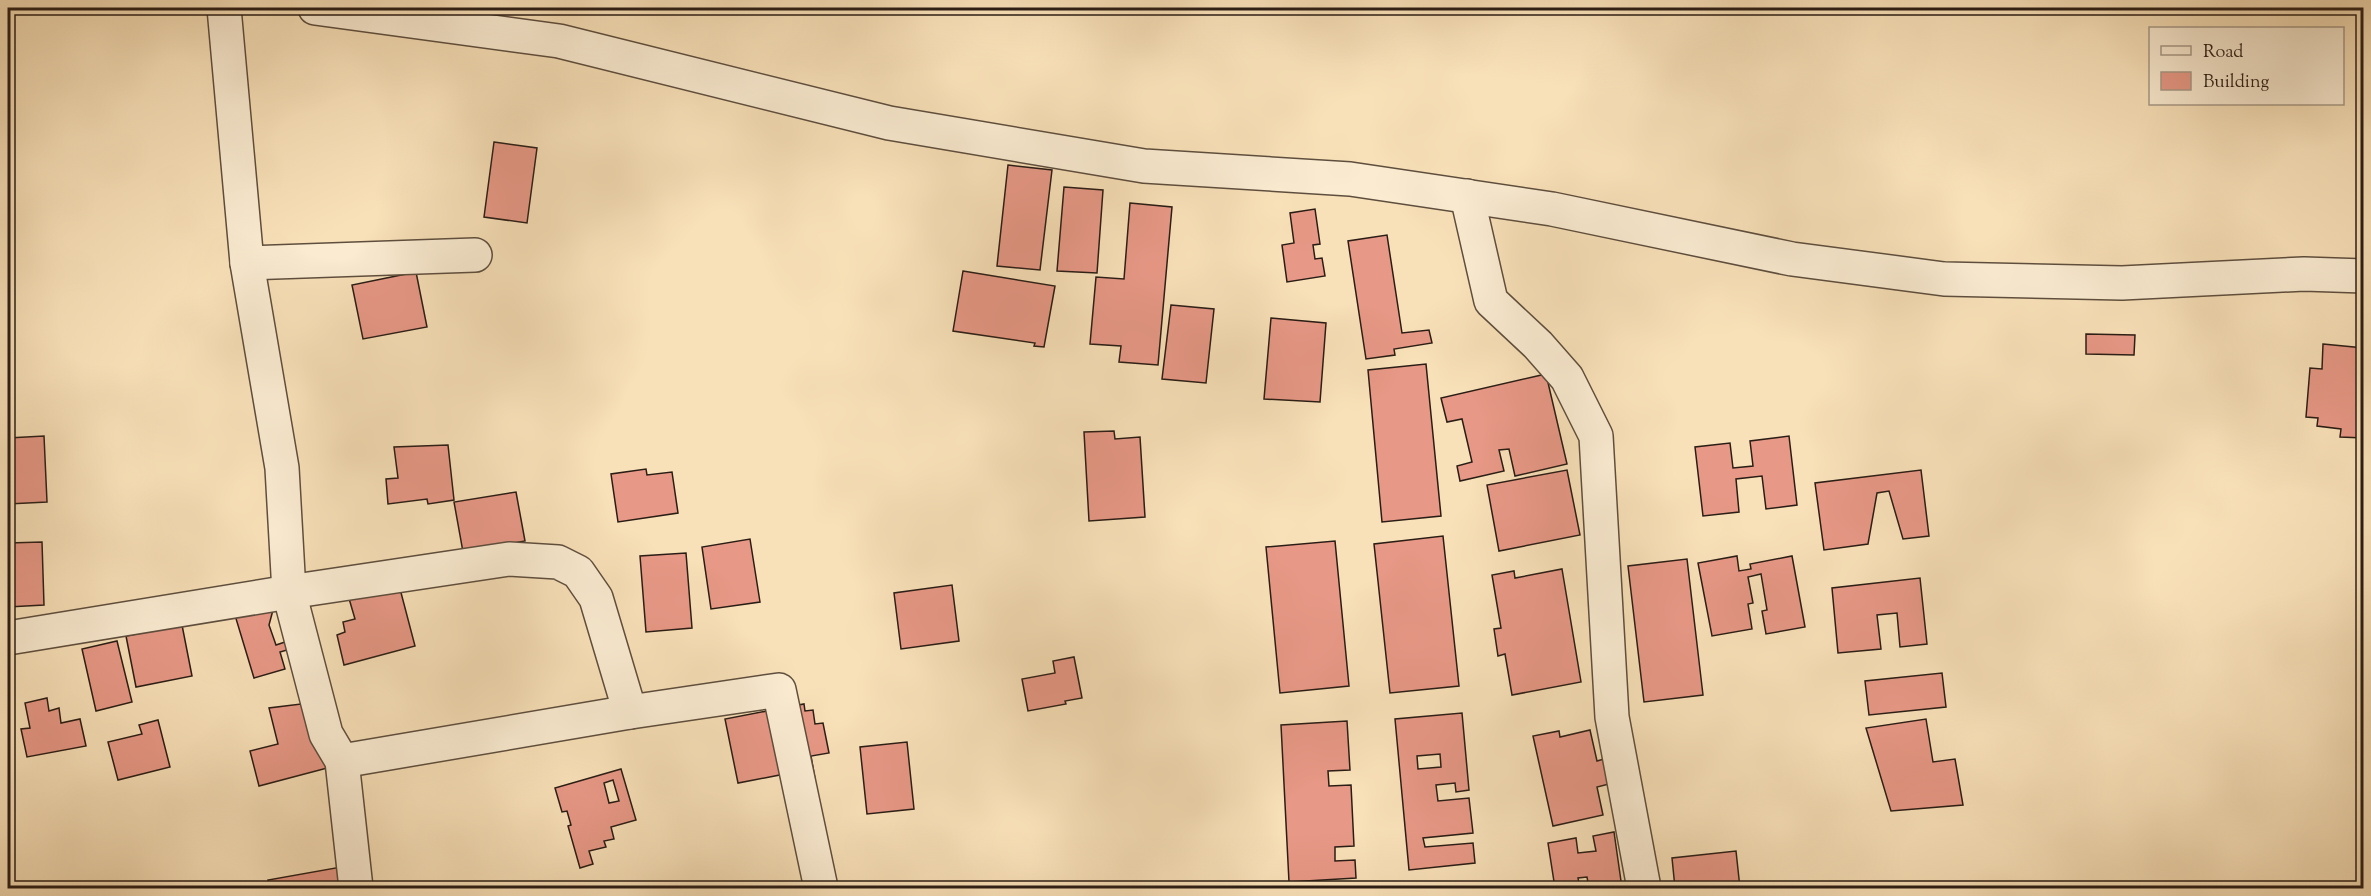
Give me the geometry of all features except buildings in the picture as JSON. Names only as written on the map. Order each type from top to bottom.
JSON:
[{"type":"street","points":[[224,8],[247,263],[282,468],[289,591],[326,734],[342,761],[356,888]]},
{"type":"street","points":[[315,8],[518,21],[559,41],[889,123],[1144,166],[1350,179],[1467,196],[1552,209],[1792,259],[1944,279],[2122,283],[2304,274],[2364,276]]},
{"type":"street","points":[[1467,196],[1491,301],[1538,345],[1567,378],[1596,436],[1612,717],[1644,888]]},
{"type":"street","points":[[247,263],[475,255]]},
{"type":"street","points":[[8,638],[289,591],[509,559],[558,562],[578,572],[596,598],[630,712]]},
{"type":"street","points":[[342,761],[630,712],[779,690],[822,888]]}]
